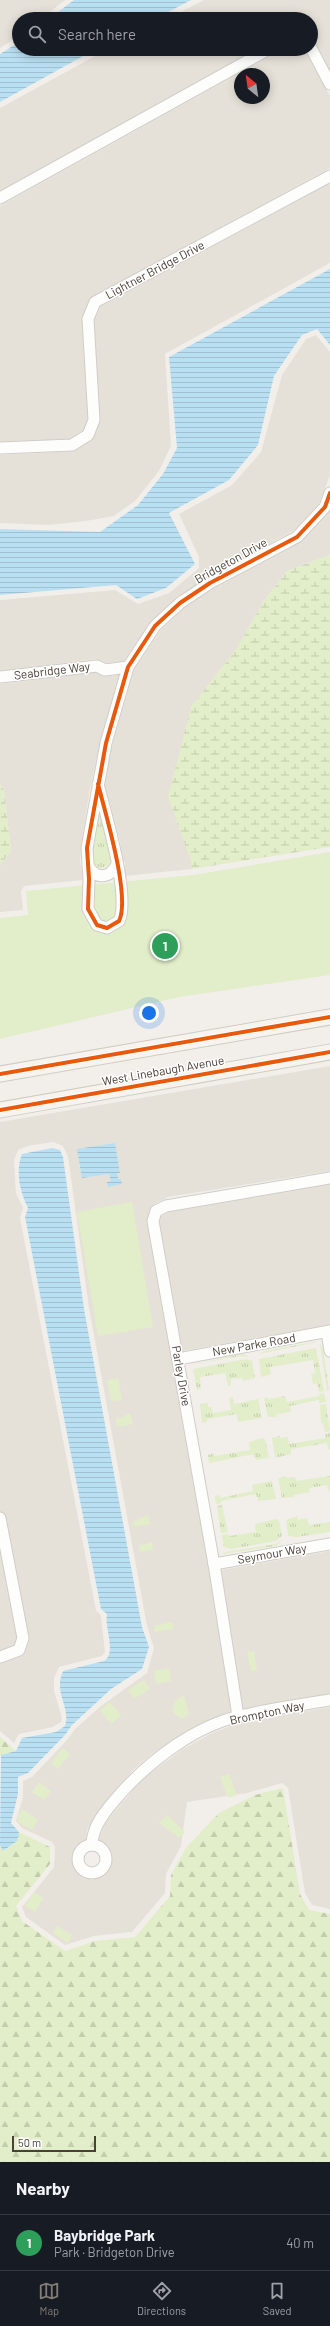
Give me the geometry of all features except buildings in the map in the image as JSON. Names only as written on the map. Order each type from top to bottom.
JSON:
[{"type":"main road","name":"West Linebaugh Avenue","points":[[0,1074],[330,1017]]},
{"type":"main road","name":"West Linebaugh Avenue","points":[[0,1110],[330,1052]]},
{"type":"street","points":[[0,198],[256,56]]},
{"type":"street","points":[[315,56],[330,84]]},
{"type":"street","name":"Lightner Bridge Drive","points":[[0,448],[72,445],[88,434],[94,420],[88,319],[95,302],[330,176]]},
{"type":"street","name":"Bridgeton Drive","points":[[98,784],[114,842],[123,912],[119,921],[107,928],[97,925],[90,915],[87,848],[98,784],[106,743],[128,667],[155,626],[180,603],[210,584],[296,537],[325,507],[330,493]]},
{"type":"street","name":"Seabridge Way","points":[[0,677],[96,666],[105,670],[128,667]]},
{"type":"street","points":[[88,864],[94,874],[101,876],[111,873],[117,864]]},
{"type":"street","name":"Parley Drive","points":[[238,1716],[214,1564],[153,1221],[156,1211],[166,1206],[330,1178]]},
{"type":"street","points":[[329,1332],[330,1351]]},
{"type":"street","name":"New Parke Road","points":[[178,1359],[329,1332]]},
{"type":"street","points":[[0,1518],[23,1638],[19,1650],[12,1654],[0,1657]]},
{"type":"street","name":"Seymour Way","points":[[214,1564],[330,1544]]},
{"type":"street","name":"Brompton Way","points":[[92,1845],[92,1834],[101,1818],[138,1774],[155,1760],[180,1744],[207,1728],[238,1716],[330,1700]]},
{"type":"shaded area","points":[[0,0],[65,0],[50,12],[12,12],[12,40],[0,48]]},
{"type":"shaded area","points":[[204,0],[330,0],[330,72],[318,49],[318,12],[181,12]]},
{"type":"shaded area","points":[[95,56],[243,56],[0,191],[0,108]]},
{"type":"shaded area","points":[[270,56],[309,56],[330,96],[330,168],[92,297],[82,319],[88,418],[84,430],[70,439],[0,442],[0,206],[234,76],[234,104],[270,104],[270,68],[249,68]]},
{"type":"shaded area","points":[[330,183],[330,263],[165,354],[171,446],[159,471],[135,501],[114,516],[86,521],[48,525],[0,523],[0,455],[73,451],[94,437],[100,420],[94,321],[100,307]]},
{"type":"shaded area","points":[[316,335],[330,352],[330,476],[319,503],[307,518],[293,531],[207,578],[177,597],[151,622],[124,661],[106,663],[95,659],[0,671],[0,600],[115,590],[138,604],[169,593],[199,568],[199,557],[179,514],[232,485],[261,452],[282,375],[306,339]]},
{"type":"shaded area","points":[[330,510],[330,555],[287,571],[263,602],[236,650],[191,707],[192,869],[125,876],[125,862],[122,860],[120,841],[104,784],[112,745],[134,669],[160,631],[184,608],[213,589],[300,542]]},
{"type":"shaded area","points":[[96,672],[107,676],[119,675],[101,740],[90,788],[81,846],[80,861],[83,880],[24,886],[21,891],[23,910],[0,912],[0,865],[11,851],[4,791],[0,783],[0,684]]},
{"type":"shaded area","points":[[330,1066],[330,1171],[168,1197],[153,1205],[147,1218],[209,1565],[232,1711],[204,1722],[176,1738],[152,1754],[133,1770],[97,1813],[87,1830],[86,1840],[77,1845],[72,1857],[75,1869],[83,1878],[93,1880],[106,1874],[112,1862],[111,1853],[107,1846],[98,1840],[106,1822],[142,1779],[183,1749],[210,1734],[240,1722],[330,1707],[330,1909],[312,1905],[305,1893],[288,1788],[282,1783],[247,1793],[187,1802],[181,1846],[166,1874],[165,1893],[132,1932],[94,1936],[65,1945],[26,1917],[22,1907],[54,1867],[55,1847],[52,1842],[22,1828],[16,1821],[23,1797],[23,1781],[32,1777],[68,1739],[75,1729],[101,1706],[147,1673],[154,1648],[147,1626],[89,1308],[68,1157],[63,1146],[53,1142],[28,1146],[18,1150],[14,1160],[16,1193],[23,1208],[20,1218],[96,1610],[101,1616],[105,1652],[102,1656],[59,1667],[54,1678],[54,1691],[62,1718],[61,1722],[53,1727],[19,1734],[14,1743],[0,1731],[0,1122]]},
{"type":"shaded area","points":[[330,1184],[330,1325],[182,1351],[159,1222],[161,1216],[169,1212]]},
{"type":"shaded area","points":[[330,1551],[330,1694],[243,1709],[221,1570]]},
{"type":"green space","points":[[330,555],[330,847],[192,869],[192,864],[168,797],[191,707],[236,650],[263,602],[287,571]]},
{"type":"green space","points":[[0,783],[4,791],[11,851],[0,865]]},
{"type":"green space","points":[[98,815],[101,817],[104,827],[109,844],[110,855],[108,866],[102,868],[94,865],[91,856],[92,838]]},
{"type":"green space","points":[[330,852],[330,975],[179,997],[0,1039],[0,918],[28,915],[26,891],[193,875]]},
{"type":"green space","points":[[132,1202],[153,1327],[98,1336],[77,1212]]},
{"type":"green space","points":[[317,1342],[259,1354],[264,1351]]},
{"type":"green space","points":[[320,1344],[323,1349],[329,1390],[327,1391]]},
{"type":"green space","points":[[316,1348],[324,1391],[319,1392],[317,1383],[313,1384],[311,1374],[315,1373],[313,1360],[270,1367],[271,1374],[261,1377],[259,1359]]},
{"type":"green space","points":[[243,1354],[250,1357],[242,1356],[190,1365]]},
{"type":"green space","points":[[246,1359],[252,1361],[255,1378],[243,1381],[242,1378],[231,1379],[231,1386],[228,1386],[225,1373],[200,1377],[201,1389],[197,1390],[193,1369]]},
{"type":"green space","points":[[118,1378],[122,1400],[111,1401],[107,1380]]},
{"type":"green space","points":[[324,1393],[326,1402],[319,1403],[319,1400],[290,1406],[291,1412],[276,1414],[277,1417],[268,1417],[264,1399],[266,1397],[269,1399],[285,1396],[287,1402],[319,1396],[319,1394]]},
{"type":"green space","points":[[233,1397],[234,1404],[258,1399],[262,1418],[238,1422],[237,1414],[207,1419],[207,1422],[202,1423],[200,1404],[208,1403],[208,1407],[211,1407],[213,1413],[231,1410],[229,1398]]},
{"type":"green space","points":[[326,1404],[330,1431],[325,1432],[323,1423],[321,1424],[320,1405]]},
{"type":"green space","points":[[130,1413],[133,1424],[117,1427],[115,1418],[119,1419]]},
{"type":"green space","points":[[330,1433],[330,1449],[328,1450],[327,1443],[291,1449],[291,1454],[275,1458],[272,1438],[280,1436],[280,1438],[288,1437],[289,1444],[325,1438],[325,1434]]},
{"type":"green space","points":[[263,1438],[265,1439],[269,1458],[256,1460],[254,1454],[209,1463],[208,1455],[214,1453],[215,1456],[250,1450],[249,1442]]},
{"type":"green space","points":[[286,1476],[287,1478],[295,1477],[296,1481],[330,1476],[330,1491],[328,1491],[327,1485],[309,1488],[310,1492],[294,1495],[294,1497],[282,1498],[278,1478]]},
{"type":"green space","points":[[272,1481],[276,1499],[258,1501],[256,1494],[221,1501],[221,1503],[216,1504],[215,1496],[220,1495],[220,1498],[253,1491],[252,1485]]},
{"type":"green space","points":[[222,1505],[228,1532],[221,1533],[217,1506]]},
{"type":"green space","points":[[148,1515],[150,1524],[134,1527],[133,1522]]},
{"type":"green space","points":[[297,1516],[298,1520],[307,1518],[309,1525],[330,1522],[330,1532],[297,1537],[288,1536],[286,1520]]},
{"type":"green space","points":[[275,1519],[279,1520],[282,1536],[276,1541],[231,1549],[224,1547],[222,1535],[228,1534],[229,1536],[256,1532],[255,1524]]},
{"type":"green space","points":[[283,1540],[276,1546],[223,1554],[225,1552],[276,1544]]},
{"type":"green space","points":[[152,1542],[153,1550],[140,1552],[139,1546]]},
{"type":"green space","points":[[172,1622],[173,1629],[155,1632],[154,1626]]},
{"type":"green space","points":[[254,1651],[257,1670],[251,1671],[247,1652]]},
{"type":"green space","points":[[169,1668],[171,1681],[156,1684],[154,1671]]},
{"type":"green space","points":[[144,1680],[150,1689],[134,1699],[128,1690]]},
{"type":"green space","points":[[184,1695],[189,1715],[181,1719],[172,1711],[175,1701]]},
{"type":"green space","points":[[110,1702],[121,1715],[111,1724],[100,1710]]},
{"type":"green space","points":[[0,1737],[16,1751],[0,1756]]},
{"type":"green space","points":[[63,1748],[70,1754],[58,1769],[51,1763]]},
{"type":"green space","points":[[229,1774],[237,1795],[228,1798],[220,1777]]},
{"type":"green space","points":[[39,1782],[51,1791],[44,1800],[32,1792]]},
{"type":"green space","points":[[283,1788],[300,1894],[309,1910],[330,1914],[330,2162],[0,2162],[0,1845],[4,1851],[17,1841],[19,1832],[50,1847],[50,1864],[16,1906],[22,1921],[65,1951],[95,1941],[135,1937],[170,1896],[171,1875],[185,1849],[219,1813],[255,1795]]},
{"type":"green space","points":[[22,1809],[38,1820],[32,1830],[18,1822],[17,1817]]},
{"type":"green space","points":[[167,1815],[185,1832],[179,1838],[159,1823]]},
{"type":"green space","points":[[34,1892],[43,1898],[35,1912],[25,1906]]},
{"type":"green space","points":[[57,1926],[72,1935],[68,1943],[53,1933]]},
{"type":"water","points":[[74,0],[191,0],[168,12],[58,12]]},
{"type":"water","points":[[12,46],[12,56],[83,56],[0,102],[0,54]]},
{"type":"water","points":[[330,269],[330,345],[317,329],[302,335],[274,376],[258,445],[229,480],[169,513],[195,564],[166,588],[137,599],[116,585],[0,595],[0,529],[100,532],[138,505],[163,474],[177,448],[169,357]]},
{"type":"water","points":[[115,1143],[120,1173],[117,1173],[118,1179],[121,1179],[122,1184],[108,1187],[107,1182],[111,1181],[109,1174],[82,1178],[77,1149]]},
{"type":"water","points":[[52,1148],[60,1150],[63,1157],[84,1309],[142,1627],[149,1647],[142,1669],[111,1689],[72,1725],[65,1735],[28,1773],[18,1777],[18,1794],[11,1823],[19,1832],[17,1841],[3,1851],[0,1845],[1,1755],[16,1751],[22,1738],[56,1732],[65,1726],[66,1712],[60,1686],[60,1679],[63,1671],[104,1661],[110,1652],[107,1614],[101,1609],[25,1217],[28,1208],[19,1181],[19,1168],[22,1154]]},
{"type":"cycle path","points":[[98,784],[101,797],[111,833],[116,854],[122,893],[122,909],[119,921],[107,928],[97,925],[88,909],[89,879],[87,848],[106,743],[128,667],[155,626],[180,603],[210,583],[297,537],[325,507],[330,493]]},
{"type":"cycle path","points":[[0,1074],[330,1017]]},
{"type":"cycle path","points":[[0,1110],[330,1052]]},
{"type":"place","name":"Baybridge Park","points":[[165,946]]}]
